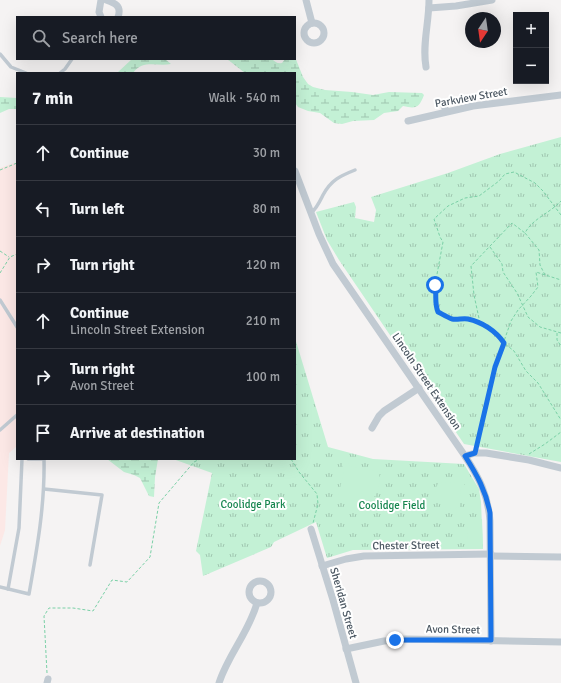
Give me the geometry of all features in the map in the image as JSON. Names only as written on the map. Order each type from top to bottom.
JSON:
[{"type":"street","points":[[101,0],[99,12],[101,16]]},
{"type":"street","points":[[106,0],[114,2],[118,6],[120,13],[118,16]]},
{"type":"street","points":[[306,0],[312,23]]},
{"type":"street","points":[[426,67],[424,52],[429,4],[456,6],[492,0]]},
{"type":"street","name":"Parkview Street","points":[[408,121],[446,111],[485,104],[561,95]]},
{"type":"street","points":[[443,103],[446,111]]},
{"type":"street","name":"Lincoln Street Extension","points":[[296,174],[310,214],[337,271],[419,388],[479,478],[487,498],[490,521],[491,640]]},
{"type":"street","points":[[372,428],[384,411],[419,388]]},
{"type":"street","points":[[465,456],[475,453],[486,453],[523,459],[561,468]]},
{"type":"street","name":"Sheridan Street","points":[[311,529],[356,683]]},
{"type":"street","name":"Chester Street","points":[[322,566],[346,559],[364,556],[491,555],[561,557]]},
{"type":"street","points":[[218,683],[251,621],[256,603]]},
{"type":"street","name":"Avon Street","points":[[346,649],[369,643],[395,640],[561,642]]},
{"type":"lane","points":[[0,54],[11,67],[24,72]]},
{"type":"lane","points":[[61,72],[71,60]]},
{"type":"lane","points":[[310,214],[315,210],[324,192],[336,178],[355,170]]},
{"type":"lane","points":[[0,300],[16,325]]},
{"type":"lane","points":[[0,430],[16,416]]},
{"type":"lane","points":[[8,589],[19,528],[22,460]]},
{"type":"lane","points":[[0,587],[29,594],[39,538],[44,489],[44,460]]},
{"type":"lane","points":[[44,489],[102,495],[90,565]]},
{"type":"path","points":[[0,170],[16,163]]},
{"type":"path","points":[[561,215],[535,183],[514,172],[505,174],[499,181],[479,196],[465,198],[448,206],[434,219],[443,242],[435,285],[437,293],[435,306],[438,312],[452,319],[467,319],[488,327],[496,336],[501,338],[504,343],[514,351],[526,371],[538,383],[561,420]]},
{"type":"path","points":[[525,233],[528,226],[555,208],[561,201]]},
{"type":"path","points":[[480,324],[474,295],[471,266],[512,223],[525,233],[539,250],[540,265],[545,275]]},
{"type":"path","points":[[490,246],[502,264],[503,272],[517,293],[528,317],[540,327],[561,333]]},
{"type":"path","points":[[0,251],[10,258]]},
{"type":"path","points":[[0,273],[10,258],[16,255]]},
{"type":"path","points":[[475,453],[495,367],[512,321],[518,310],[532,296],[538,287],[536,272],[561,280]]},
{"type":"path","points":[[558,332],[557,340],[561,346]]},
{"type":"path","points":[[523,459],[561,432]]},
{"type":"path","points":[[47,681],[44,616],[49,608],[73,608],[93,611],[112,580],[127,582],[150,557],[159,503],[194,462],[198,460]]},
{"type":"path","points":[[292,460],[299,472],[317,494],[318,504],[311,529]]},
{"type":"shaded area","points":[[16,162],[16,447],[9,453],[5,530],[0,546],[0,168]]},
{"type":"green space","points":[[131,60],[166,60],[171,64],[150,64],[141,66],[134,72],[118,72]]},
{"type":"green space","points":[[228,60],[274,60],[282,63],[284,60],[296,60],[303,77],[308,84],[325,90],[373,95],[389,92],[422,93],[424,95],[419,105],[414,107],[403,106],[398,111],[384,113],[374,120],[353,121],[342,124],[334,123],[320,113],[308,111],[298,107],[296,104],[296,72],[244,72]]},
{"type":"green space","points":[[0,97],[16,98],[16,109],[9,109],[0,113]]},
{"type":"green space","points":[[561,137],[561,462],[464,444],[339,260],[327,240],[316,212],[354,202],[356,207],[355,218],[374,222],[376,210],[371,197],[448,173],[500,154]]},
{"type":"green space","points":[[296,341],[328,447],[373,459],[464,464],[479,489],[483,549],[353,550],[327,558],[316,522],[274,542],[271,547],[203,576],[200,555],[196,551],[212,473],[176,460],[296,460]]},
{"type":"green space","points":[[108,460],[158,460],[154,497],[149,496],[140,478],[124,472]]},
{"type":"green space","points":[[345,461],[350,466],[379,472],[380,480],[377,493],[368,502],[355,505],[347,504],[339,499],[339,490],[344,470],[342,465]]},
{"type":"green space","points":[[460,480],[464,481],[464,487],[461,488],[460,507],[448,508],[439,503],[435,494],[439,482],[457,483]]},
{"type":"green space","points":[[467,519],[482,519],[483,549],[468,549]]},
{"type":"route","points":[[395,640],[491,640],[490,513],[487,498],[482,485],[465,456],[475,453],[495,367],[504,343],[501,338],[496,336],[488,327],[467,319],[452,319],[438,312],[435,306],[437,293],[435,285]]},
{"type":"park label","name":"Coolidge Park","points":[[253,504]]},
{"type":"park label","name":"Coolidge Field","points":[[392,505]]}]
